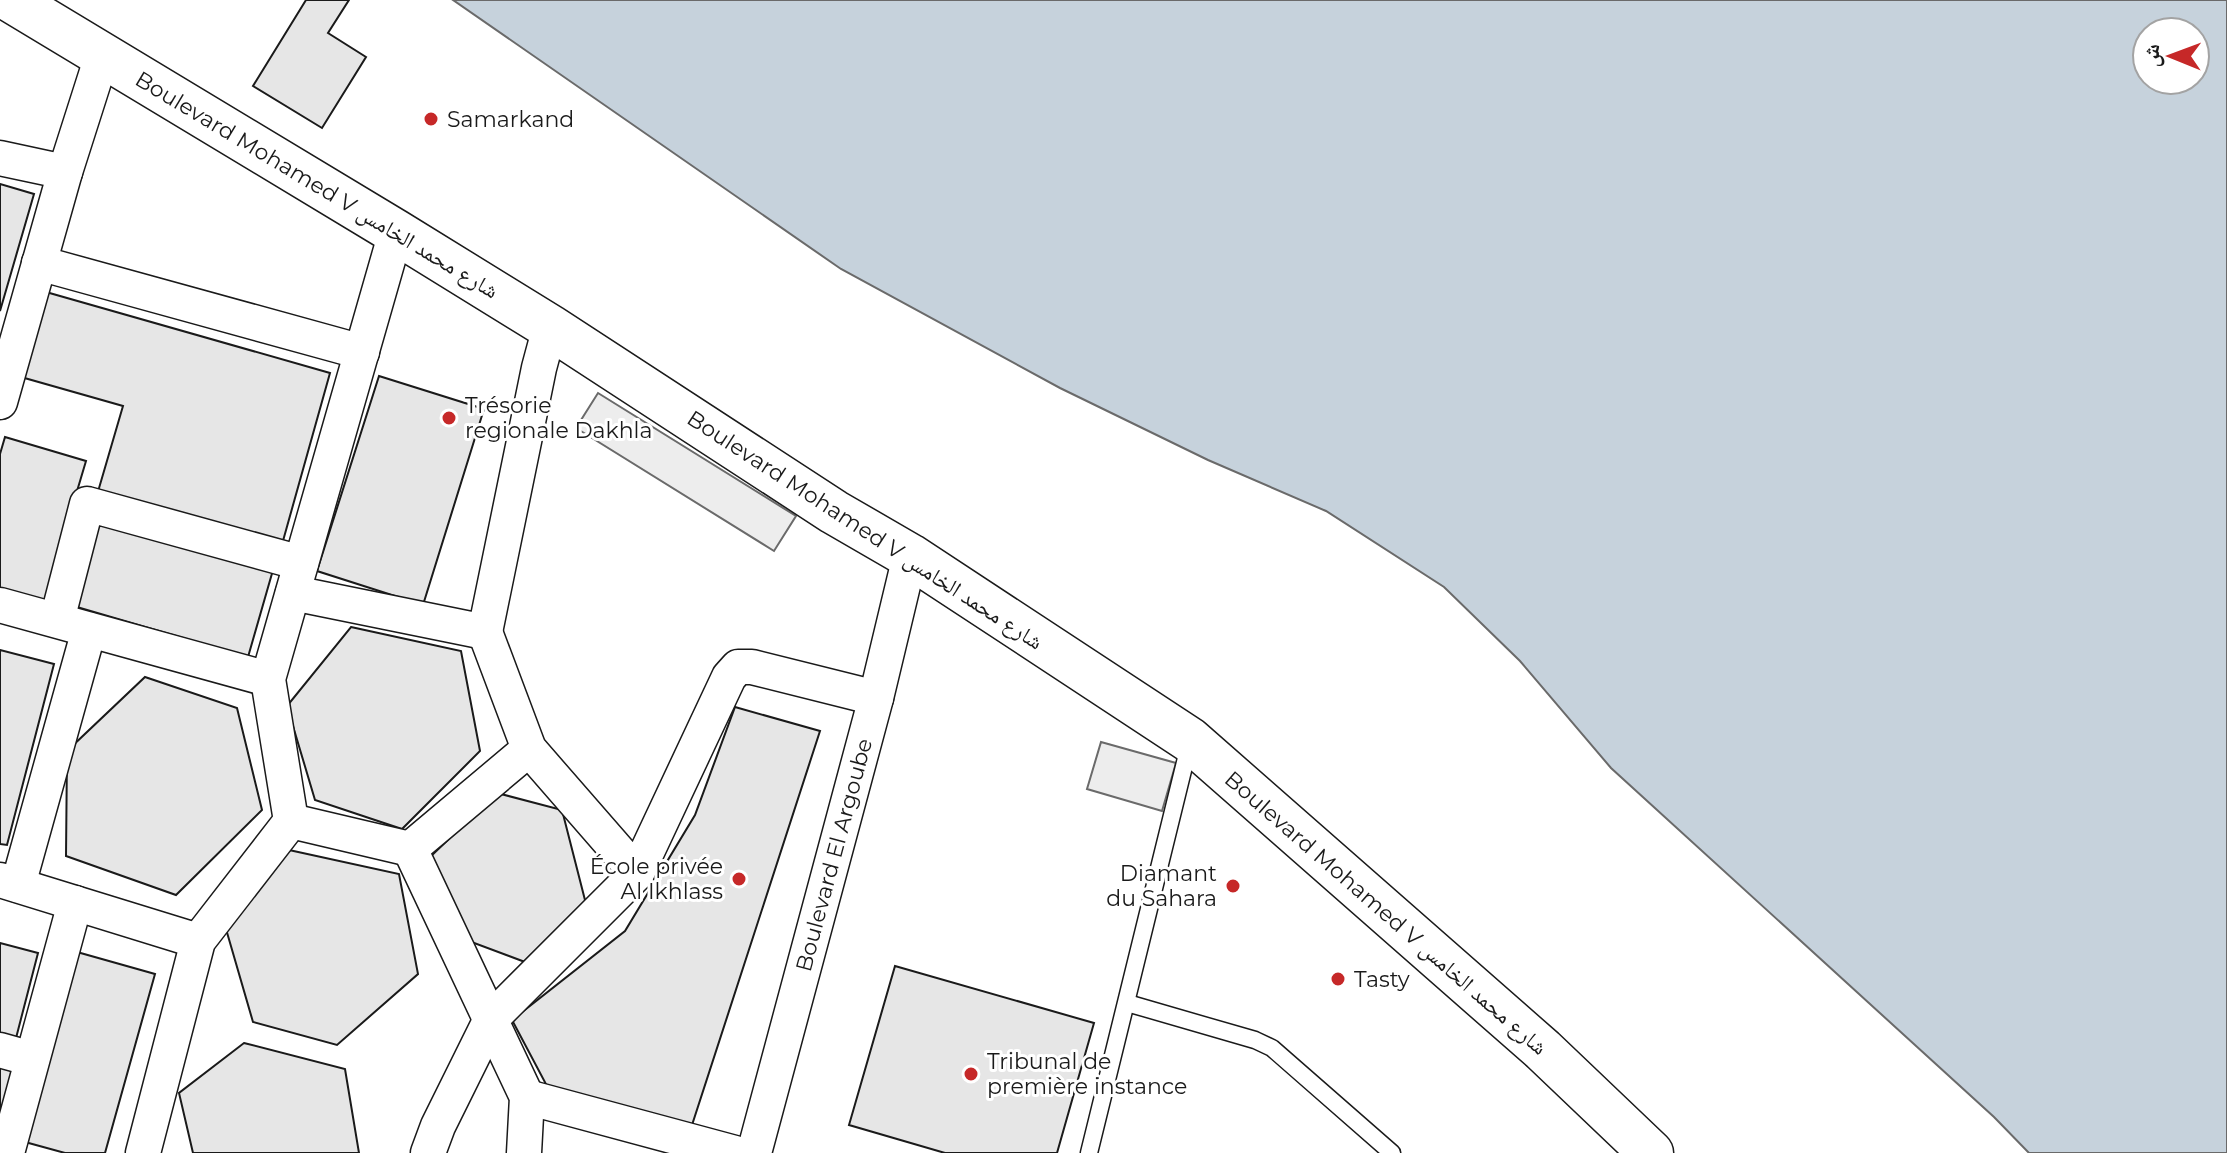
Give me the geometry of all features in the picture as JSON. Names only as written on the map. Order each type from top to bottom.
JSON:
[{"type":"main road","name":"Boulevard Mohamed V شارع محمد الخامس","points":[[11,0],[550,327],[834,512],[910,556],[1190,740],[1543,1050],[1651,1153]]},
{"type":"street","points":[[0,402],[65,172],[102,56]]},
{"type":"street","points":[[0,158],[65,172]]},
{"type":"street","points":[[143,1153],[198,941],[291,821],[268,679],[396,232]]},
{"type":"street","points":[[39,263],[362,352]]},
{"type":"street","points":[[550,327],[485,632],[529,749],[637,873]]},
{"type":"street","points":[[57,620],[87,504],[297,578],[485,632]]},
{"type":"street","name":"Boulevard El Argoube","points":[[754,1153],[876,698],[910,556]]},
{"type":"street","points":[[0,605],[268,679]]},
{"type":"street","points":[[89,630],[9,883],[198,941]]},
{"type":"street","points":[[428,1153],[491,1019],[637,873],[729,677],[738,667],[752,667],[876,698]]},
{"type":"street","points":[[410,849],[529,749]]},
{"type":"street","points":[[291,821],[410,849]]},
{"type":"street","points":[[410,849],[527,1097],[524,1153]]},
{"type":"street","points":[[7,1153],[16,1055],[75,903]]},
{"type":"street","points":[[527,1097],[735,1153]]},
{"type":"lane","points":[[1089,1153],[1190,740]]},
{"type":"lane","points":[[1127,1003],[1255,1040],[1272,1048],[1392,1153]]},
{"type":"shaded area","points":[[453,0],[2227,0],[2227,1153],[2029,1153],[1994,1117],[1611,768],[1520,661],[1444,587],[1326,511],[1208,460],[1060,388],[841,269]]},
{"type":"shaded area","points":[[598,393],[796,516],[774,551],[576,428]]},
{"type":"shaded area","points":[[1101,742],[1176,763],[1162,811],[1087,789]]},
{"type":"building","points":[[306,0],[349,0],[328,33],[366,57],[322,128],[253,86]]},
{"type":"building","points":[[0,184],[34,194],[0,311]]},
{"type":"building","points":[[46,292],[330,373],[281,548],[97,495],[123,406],[21,377]]},
{"type":"building","points":[[379,376],[484,409],[423,605],[317,571]]},
{"type":"building","points":[[5,437],[86,461],[44,602],[0,589],[0,454]]},
{"type":"building","points":[[96,518],[273,570],[248,657],[70,605]]},
{"type":"building","points":[[351,627],[461,651],[480,751],[402,829],[315,800],[287,706]]},
{"type":"building","points":[[0,650],[54,664],[7,845],[0,844]]},
{"type":"building","points":[[145,677],[237,708],[262,810],[176,895],[66,856],[67,751]]},
{"type":"building","points":[[735,707],[820,731],[692,1125],[548,1088],[512,1020],[625,931],[695,815]]},
{"type":"building","points":[[497,793],[562,810],[586,904],[525,962],[458,937],[429,858]]},
{"type":"building","points":[[289,850],[399,874],[418,974],[337,1045],[253,1022],[226,929]]},
{"type":"building","points":[[0,943],[38,953],[15,1042],[0,1038]]},
{"type":"building","points":[[77,952],[155,974],[105,1153],[65,1153],[25,1142]]},
{"type":"building","name":"Tribunal de première instance","points":[[895,966],[1094,1023],[1057,1153],[945,1153],[849,1125]]},
{"type":"building","points":[[244,1043],[345,1069],[359,1153],[193,1153],[179,1093]]},
{"type":"building","points":[[0,1067],[19,1073],[0,1136]]},
{"type":"place","name":"Samarkand","points":[[431,119]]},
{"type":"place","name":"Trésorie regionale Dakhla","points":[[449,418]]},
{"type":"place","name":"École privée Al Ikhlass","points":[[739,879]]},
{"type":"place","name":"Diamant du Sahara","points":[[1233,886]]},
{"type":"place","name":"Tasty","points":[[1338,979]]},
{"type":"place","name":"Tribunal de première instance","points":[[971,1074]]}]
